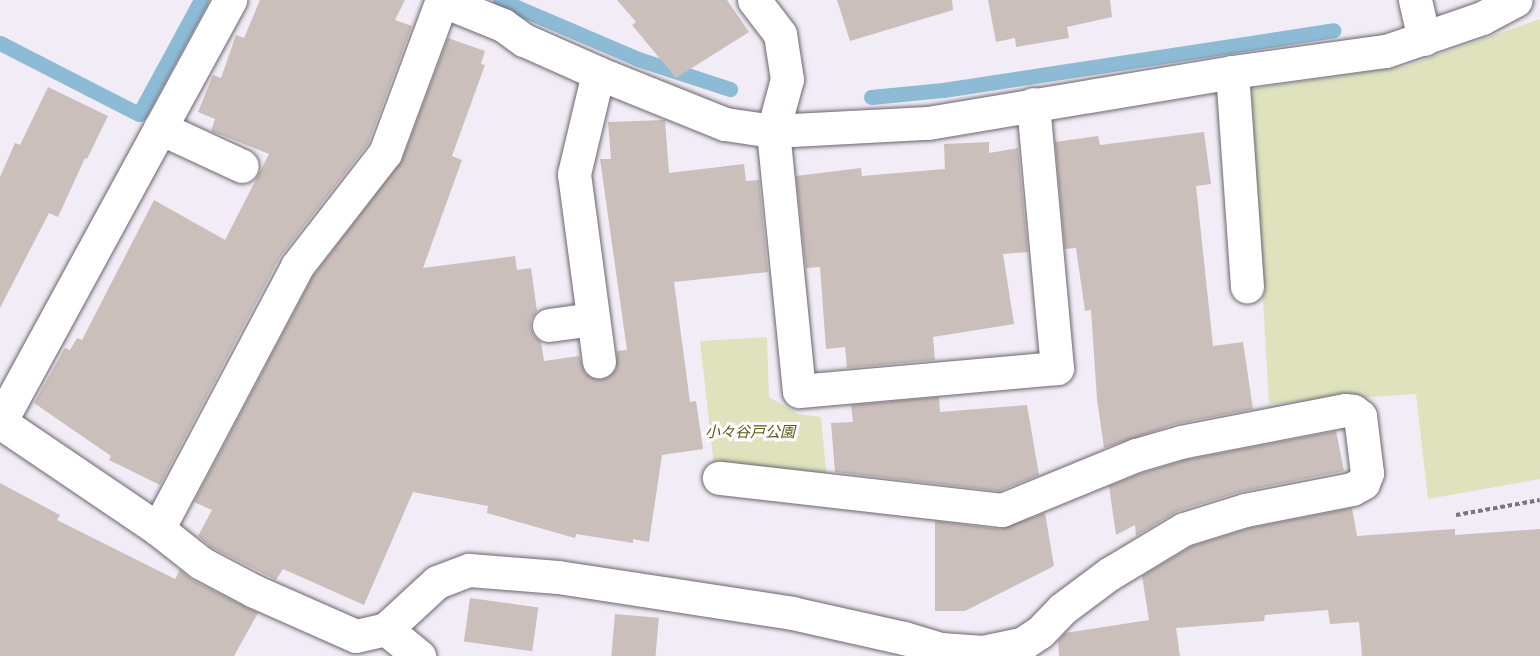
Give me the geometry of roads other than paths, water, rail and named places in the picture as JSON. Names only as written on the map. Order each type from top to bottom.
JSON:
[{"type":"street","points":[[230,0],[0,422],[212,568],[254,591],[356,636],[386,629],[437,582],[469,570],[558,577],[792,613],[904,638],[941,649],[983,652],[1022,644],[1040,632],[1062,609],[1109,574],[1184,529],[1245,510],[1352,489],[1363,483],[1367,473],[1360,416],[1353,411],[1345,410],[1181,442],[1136,455],[1002,510],[719,478]]},
{"type":"street","points":[[158,529],[297,266],[385,153],[441,0],[503,25],[524,40],[598,73],[725,124],[773,131],[928,123],[1232,72],[1386,51],[1482,18],[1516,0]]},
{"type":"street","points":[[754,0],[780,34],[787,79],[773,131],[799,391],[1057,368],[1033,104]]},
{"type":"street","points":[[1415,0],[1424,39]]},
{"type":"street","points":[[1232,72],[1247,286]]},
{"type":"street","points":[[598,73],[574,174],[599,361]]},
{"type":"street","points":[[160,128],[243,166]]},
{"type":"street","points":[[549,325],[592,319]]},
{"type":"street","points":[[386,629],[418,656]]},
{"type":"waterway","points":[[0,43],[139,114],[201,0]]},
{"type":"waterway","points":[[500,0],[638,59],[730,89]]},
{"type":"waterway","points":[[871,97],[943,90],[1333,30]]},
{"type":"park label","name":"小々谷戸公園","points":[[750,432]]}]
